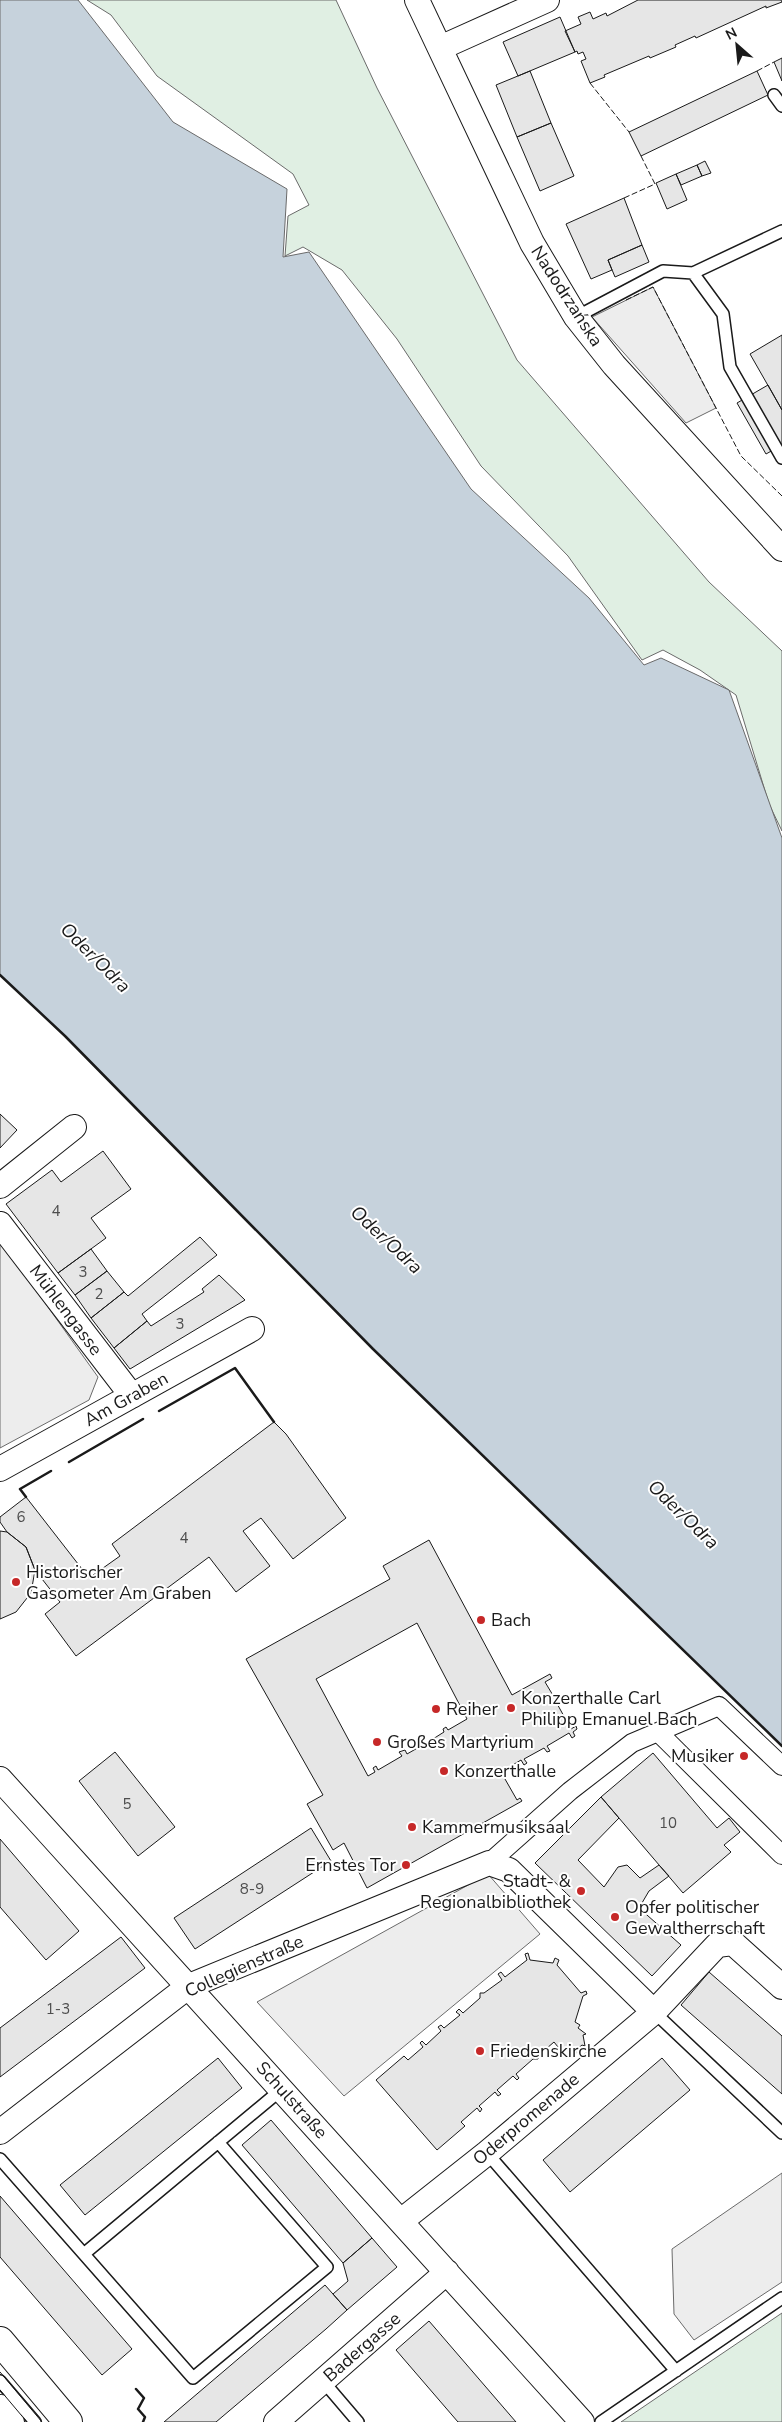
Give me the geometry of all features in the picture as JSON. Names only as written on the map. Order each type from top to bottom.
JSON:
[{"type":"street","name":"Nadodrzańska","points":[[417,0],[532,244],[576,317],[614,365],[782,549]]},
{"type":"street","points":[[440,48],[547,0]]},
{"type":"street","points":[[0,1186],[74,1127]]},
{"type":"street","name":"Mühlengasse","points":[[0,1224],[132,1396]]},
{"type":"street","name":"Am Graben","points":[[0,1469],[252,1329]]},
{"type":"street","points":[[782,1766],[719,1706],[659,1733],[782,1854]]},
{"type":"street","name":"Collegienstraße","points":[[0,2132],[189,1986],[490,1863],[570,1791],[632,1743],[659,1733]]},
{"type":"street","name":"Schulstraße","points":[[0,1779],[582,2422]]},
{"type":"street","points":[[490,1863],[509,1870],[654,2012]]},
{"type":"street","name":"Oderpromenade","points":[[402,2221],[487,2153],[654,2012],[717,1944],[733,1943],[782,1987]]},
{"type":"street","name":"Badergasse","points":[[276,2422],[447,2272]]},
{"type":"street","points":[[0,2341],[68,2422]]},
{"type":"street","points":[[0,2410],[10,2422]]},
{"type":"lane","points":[[774,95],[782,106]]},
{"type":"lane","points":[[576,317],[663,271],[693,273],[782,231]]},
{"type":"lane","points":[[693,273],[723,314],[730,367],[782,458]]},
{"type":"lane","points":[[654,2012],[782,2133]]},
{"type":"lane","points":[[85,2253],[282,2089]]},
{"type":"lane","points":[[0,2159],[194,2378],[327,2268],[218,2142]]},
{"type":"lane","points":[[487,2153],[676,2371]]},
{"type":"lane","points":[[601,2422],[782,2298]]},
{"type":"lane","points":[[0,2381],[35,2422]]},
{"type":"lane","points":[[323,2381],[358,2422]]},
{"type":"green space","points":[[87,0],[336,0],[377,88],[517,360],[709,582],[782,651],[782,831],[769,804],[736,695],[700,670],[663,650],[642,660],[568,556],[481,466],[397,339],[342,270],[303,247],[285,256],[288,216],[309,205],[293,174],[157,76],[111,15]]},
{"type":"green space","points":[[782,2313],[782,2422],[621,2422]]},
{"type":"shaded area","points":[[653,287],[716,408],[686,423],[592,317]]},
{"type":"shaded area","points":[[0,1240],[98,1377],[89,1400],[0,1448]]},
{"type":"shaded area","points":[[488,1874],[540,1934],[344,2096],[257,2002]]},
{"type":"shaded area","points":[[782,2173],[782,2282],[694,2340],[674,2314],[672,2249]]},
{"type":"water","name":"Oder/Odra","points":[[0,0],[78,0],[173,122],[287,189],[283,257],[309,252],[471,489],[589,598],[644,665],[661,658],[729,690],[782,838],[782,1746],[373,1349],[65,1036],[0,975]]},
{"type":"building","points":[[638,0],[781,0],[782,2],[766,8],[766,6],[696,38],[695,36],[675,45],[676,47],[604,75],[605,77],[590,83],[581,61],[586,59],[583,52],[578,54],[577,51],[575,52],[565,31],[581,24],[578,17],[590,12],[593,19],[606,13],[607,16]]},
{"type":"building","points":[[560,17],[575,52],[518,76],[503,42]]},
{"type":"building","points":[[782,58],[782,81],[774,62]]},
{"type":"building","points":[[530,71],[551,123],[517,137],[496,85]]},
{"type":"building","points":[[757,71],[768,95],[641,156],[629,132]]},
{"type":"building","points":[[551,123],[574,176],[540,191],[517,137]]},
{"type":"building","points":[[705,161],[711,173],[702,176],[697,165]]},
{"type":"building","points":[[697,165],[702,176],[681,185],[676,174]]},
{"type":"building","points":[[676,174],[687,200],[667,209],[656,183]]},
{"type":"building","points":[[624,198],[642,245],[608,260],[612,270],[591,279],[566,224]]},
{"type":"building","points":[[642,245],[649,262],[615,277],[608,260]]},
{"type":"building","points":[[782,335],[782,410],[750,354]]},
{"type":"building","points":[[768,385],[782,410],[782,445],[766,454],[737,403]]},
{"type":"building","points":[[0,1114],[17,1130],[0,1148]]},
{"type":"building","points":[[103,1151],[131,1189],[91,1218],[106,1238],[58,1273],[6,1204],[52,1170],[61,1182]]},
{"type":"building","points":[[200,1237],[217,1255],[142,1314],[147,1321],[114,1348],[91,1318],[124,1292],[128,1296]]},
{"type":"building","points":[[91,1249],[107,1271],[75,1295],[58,1273]]},
{"type":"building","points":[[107,1271],[124,1292],[91,1318],[75,1295]]},
{"type":"building","points":[[219,1275],[245,1300],[130,1369],[114,1348],[147,1321],[151,1326],[204,1292],[202,1289]]},
{"type":"building","points":[[274,1422],[286,1434],[346,1518],[293,1559],[261,1518],[243,1531],[270,1566],[236,1592],[209,1557],[76,1656],[45,1614],[60,1602],[35,1570],[26,1547],[7,1532],[0,1522],[0,1517],[26,1497],[89,1578],[120,1556],[112,1544]]},
{"type":"building","name":"Historischer Gasometer Am Graben","points":[[0,1531],[7,1532],[26,1547],[35,1570],[31,1593],[16,1612],[0,1619]]},
{"type":"building","name":"Konzerthalle Carl Philipp Emanuel Bach","points":[[429,1540],[512,1695],[550,1674],[552,1678],[545,1682],[554,1697],[558,1695],[560,1698],[555,1700],[571,1729],[576,1726],[577,1729],[573,1732],[575,1736],[572,1738],[569,1733],[547,1746],[550,1751],[547,1752],[544,1748],[524,1759],[527,1763],[524,1765],[521,1760],[501,1772],[517,1800],[520,1798],[522,1801],[367,1888],[344,1843],[333,1850],[307,1804],[323,1795],[246,1659],[390,1579],[383,1566]],"holes":[[[417,1623],[467,1719],[448,1730],[446,1727],[443,1729],[444,1732],[425,1744],[422,1740],[419,1742],[421,1746],[407,1754],[405,1750],[399,1752],[402,1756],[378,1770],[376,1766],[373,1768],[375,1772],[368,1776],[316,1679]]]},
{"type":"building","points":[[115,1752],[175,1827],[138,1856],[79,1781]]},
{"type":"building","points":[[653,1753],[717,1828],[729,1818],[740,1832],[724,1845],[731,1852],[683,1893],[601,1797]]},
{"type":"building","points":[[601,1797],[619,1818],[578,1860],[604,1887],[618,1867],[627,1865],[640,1878],[659,1865],[669,1876],[649,1891],[639,1908],[681,1945],[652,1976],[535,1863]]},
{"type":"building","points":[[311,1828],[331,1861],[195,1949],[174,1918]]},
{"type":"building","points":[[0,1839],[79,1931],[46,1960],[0,1907]]},
{"type":"building","points":[[121,1937],[145,1968],[0,2077],[0,2028]]},
{"type":"building","name":"Friedenskirche","points":[[528,1953],[530,1960],[553,1963],[555,1958],[559,1960],[557,1965],[581,1993],[586,1991],[587,1994],[583,1996],[575,2022],[580,2025],[578,2028],[586,2034],[583,2035],[585,2046],[582,2045],[576,2050],[577,2053],[566,2050],[564,2053],[560,2045],[558,2047],[554,2042],[539,2055],[538,2059],[533,2059],[516,2074],[519,2078],[517,2080],[513,2076],[497,2090],[501,2094],[498,2096],[495,2092],[479,2106],[482,2109],[480,2112],[477,2108],[461,2122],[465,2126],[437,2150],[376,2080],[404,2056],[408,2060],[423,2047],[420,2043],[422,2041],[426,2045],[441,2031],[438,2027],[441,2025],[444,2028],[460,2015],[456,2012],[459,2009],[463,2013],[480,1998],[480,1993],[484,1993],[502,1980],[498,1974],[501,1972],[505,1977],[527,1960],[525,1954]]},
{"type":"building","points":[[709,1972],[782,2036],[782,2094],[681,2005]]},
{"type":"building","points":[[218,2058],[242,2088],[85,2215],[60,2185]]},
{"type":"building","points":[[662,2058],[690,2090],[570,2192],[543,2160]]},
{"type":"building","points":[[271,2120],[372,2238],[343,2263],[242,2145]]},
{"type":"building","points":[[0,2196],[132,2349],[102,2375],[0,2257]]},
{"type":"building","points":[[372,2238],[397,2267],[347,2310],[333,2294],[348,2281],[343,2263]]},
{"type":"building","points":[[325,2285],[347,2310],[326,2329],[216,2422],[164,2422]]},
{"type":"building","points":[[429,2321],[516,2422],[458,2422],[396,2350]]},
{"type":"tram line","points":[[0,2372],[42,2422]]},
{"type":"tram line","points":[[0,2390],[27,2422]]},
{"type":"fence","points":[[757,71],[774,62]]},
{"type":"fence","points":[[590,83],[629,132]]},
{"type":"fence","points":[[624,198],[655,184],[641,156]]},
{"type":"fence","points":[[626,300],[653,287],[741,456],[782,496]]},
{"type":"wall","points":[[0,975],[65,1036],[373,1349],[782,1746]]},
{"type":"wall","points":[[159,1411],[235,1368],[274,1422]]},
{"type":"wall","points":[[69,1462],[143,1419]]},
{"type":"wall","points":[[26,1497],[20,1489],[51,1471]]},
{"type":"wall","points":[[136,2389],[144,2398],[138,2409],[145,2417],[143,2422]]},
{"type":"place","name":"Historischer Gasometer Am Graben","points":[[16,1582]]},
{"type":"place","name":"Bach","points":[[481,1620]]},
{"type":"place","name":"Konzerthalle Carl Philipp Emanuel Bach","points":[[511,1708]]},
{"type":"place","name":"Reiher","points":[[436,1709]]},
{"type":"place","name":"Großes Martyrium","points":[[377,1742]]},
{"type":"place","name":"Musiker","points":[[744,1756]]},
{"type":"place","name":"Konzerthalle","points":[[444,1771]]},
{"type":"place","name":"Kammermusiksaal","points":[[412,1827]]},
{"type":"place","name":"Ernstes Tor","points":[[406,1865]]},
{"type":"place","name":"Stadt- & Regionalbibliothek","points":[[581,1891]]},
{"type":"place","name":"Opfer politischer Gewaltherrschaft","points":[[615,1917]]},
{"type":"place","name":"Friedenskirche","points":[[480,2051]]}]
